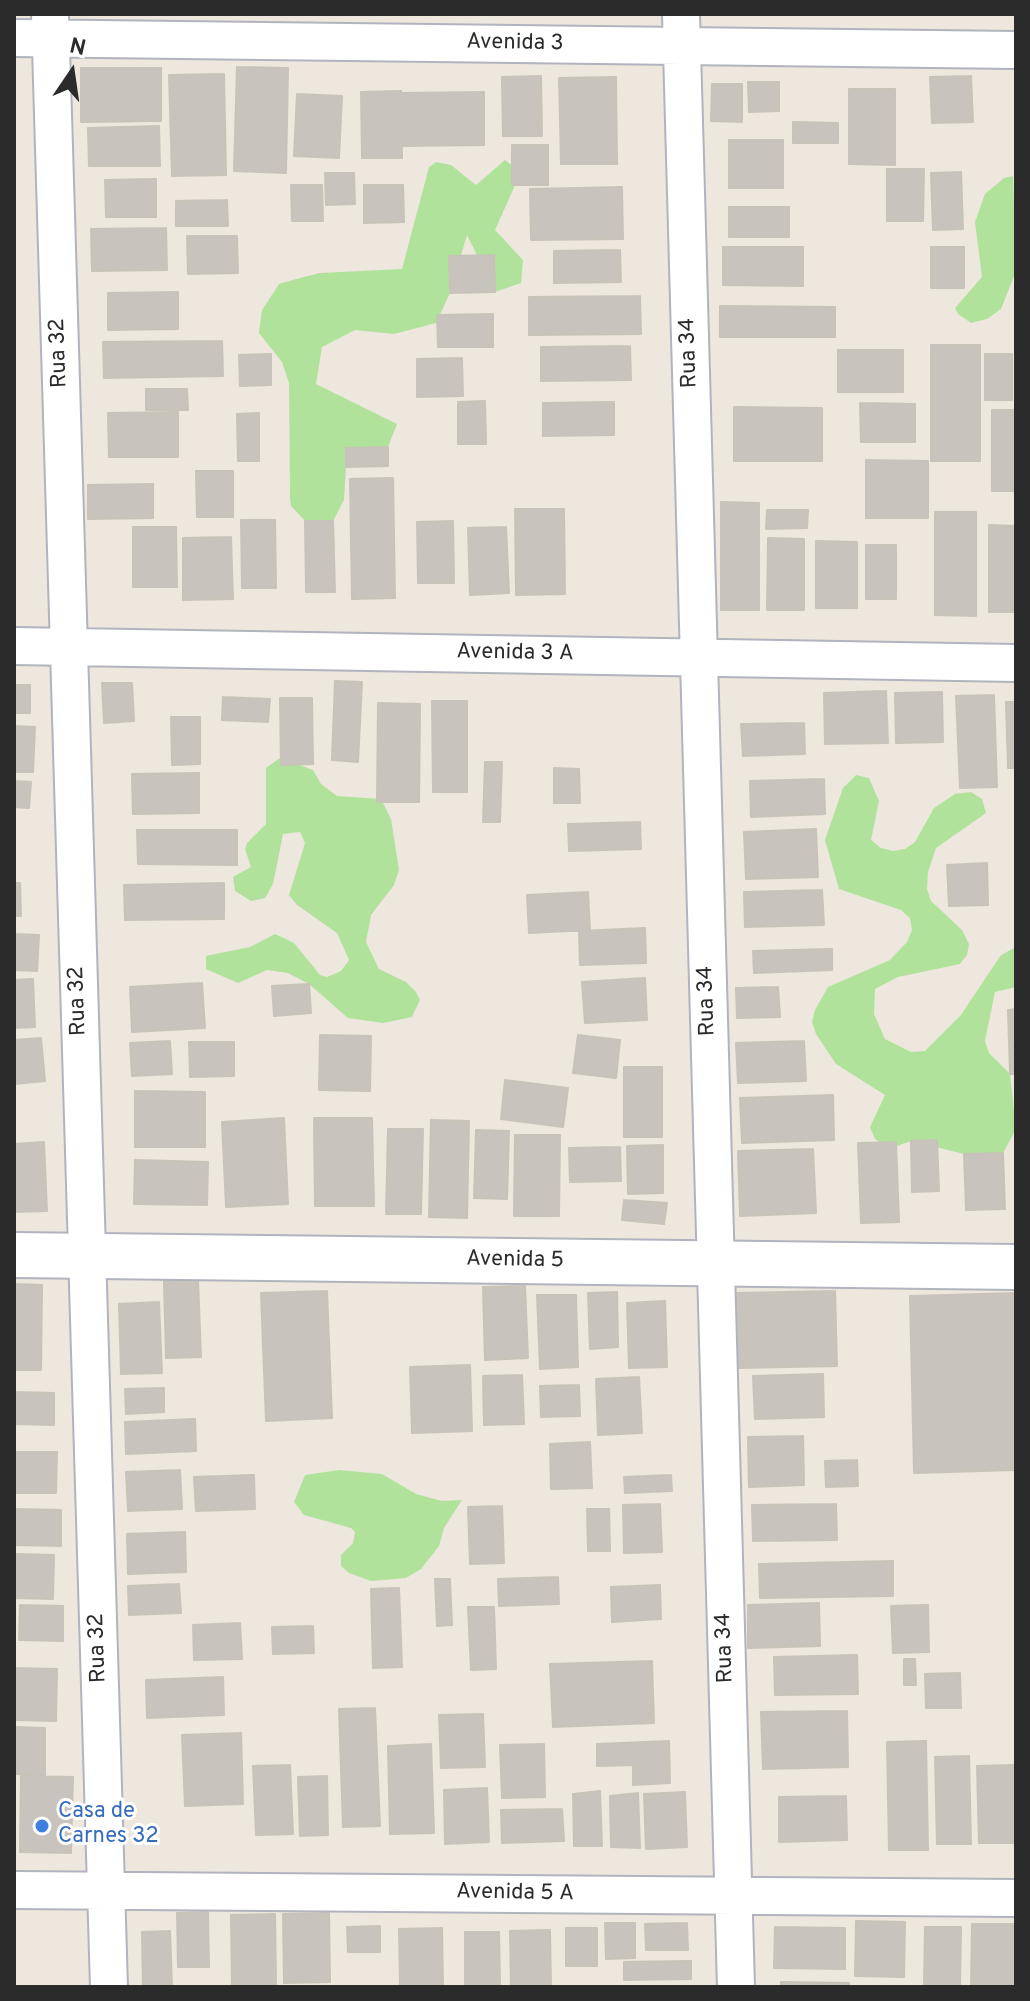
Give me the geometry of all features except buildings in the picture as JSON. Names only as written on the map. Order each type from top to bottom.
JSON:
[{"type":"street","name":"Avenida 3","points":[[14,38],[50,26],[681,30],[1016,50]]},
{"type":"street","name":"Rua 32","points":[[50,26],[109,1987]]},
{"type":"street","name":"Rua 34","points":[[681,30],[736,1987]]},
{"type":"street","name":"Avenida 3 A","points":[[14,646],[1016,663]]},
{"type":"street","name":"Avenida 5","points":[[14,1255],[1016,1267]]},
{"type":"street","name":"Avenida 5 A","points":[[14,1890],[1016,1898]]},
{"type":"green space","points":[[505,160],[521,172],[495,230],[523,260],[521,283],[495,292],[467,235],[450,293],[436,323],[394,334],[355,330],[322,347],[316,384],[397,424],[388,447],[351,453],[346,467],[344,500],[333,521],[305,521],[291,506],[290,498],[289,383],[282,362],[259,333],[262,310],[279,284],[296,279],[320,273],[402,269],[429,167],[436,162],[451,165],[476,185]]},
{"type":"green space","points":[[1013,176],[1016,271],[1001,309],[987,319],[971,323],[955,308],[982,277],[975,222],[985,194],[1004,178]]},
{"type":"green space","points":[[280,758],[313,770],[321,784],[337,796],[381,799],[391,819],[399,870],[394,885],[371,915],[366,942],[379,969],[406,982],[416,992],[420,1000],[412,1017],[383,1023],[348,1018],[309,984],[288,973],[267,970],[238,983],[206,969],[206,956],[250,947],[275,934],[294,943],[320,975],[327,977],[341,971],[349,960],[337,933],[297,905],[289,895],[305,843],[300,832],[283,834],[273,884],[265,898],[251,901],[235,891],[233,877],[251,867],[245,849],[247,843],[266,824],[266,768]]},
{"type":"green space","points":[[856,775],[869,778],[879,801],[871,840],[881,848],[893,851],[905,849],[915,842],[934,808],[955,794],[971,792],[982,799],[986,813],[936,848],[928,872],[927,889],[931,901],[962,930],[969,944],[967,955],[960,964],[898,977],[875,989],[874,1014],[885,1039],[911,1052],[925,1051],[961,1015],[1001,955],[1016,947],[1016,987],[995,992],[985,1041],[989,1053],[1010,1074],[1016,1129],[1003,1153],[964,1154],[911,1141],[897,1146],[885,1145],[875,1139],[870,1127],[885,1095],[836,1064],[816,1034],[812,1022],[815,1010],[828,987],[890,960],[907,942],[912,930],[910,918],[901,910],[839,889],[825,840],[843,788]]},
{"type":"green space","points":[[339,1470],[382,1474],[416,1494],[442,1501],[462,1500],[444,1528],[439,1546],[421,1569],[406,1578],[371,1581],[349,1573],[341,1566],[341,1555],[353,1543],[355,1532],[351,1528],[304,1515],[294,1502],[305,1475]]},
{"type":"place","name":"Casa de Carnes 32","points":[[42,1826]]}]
